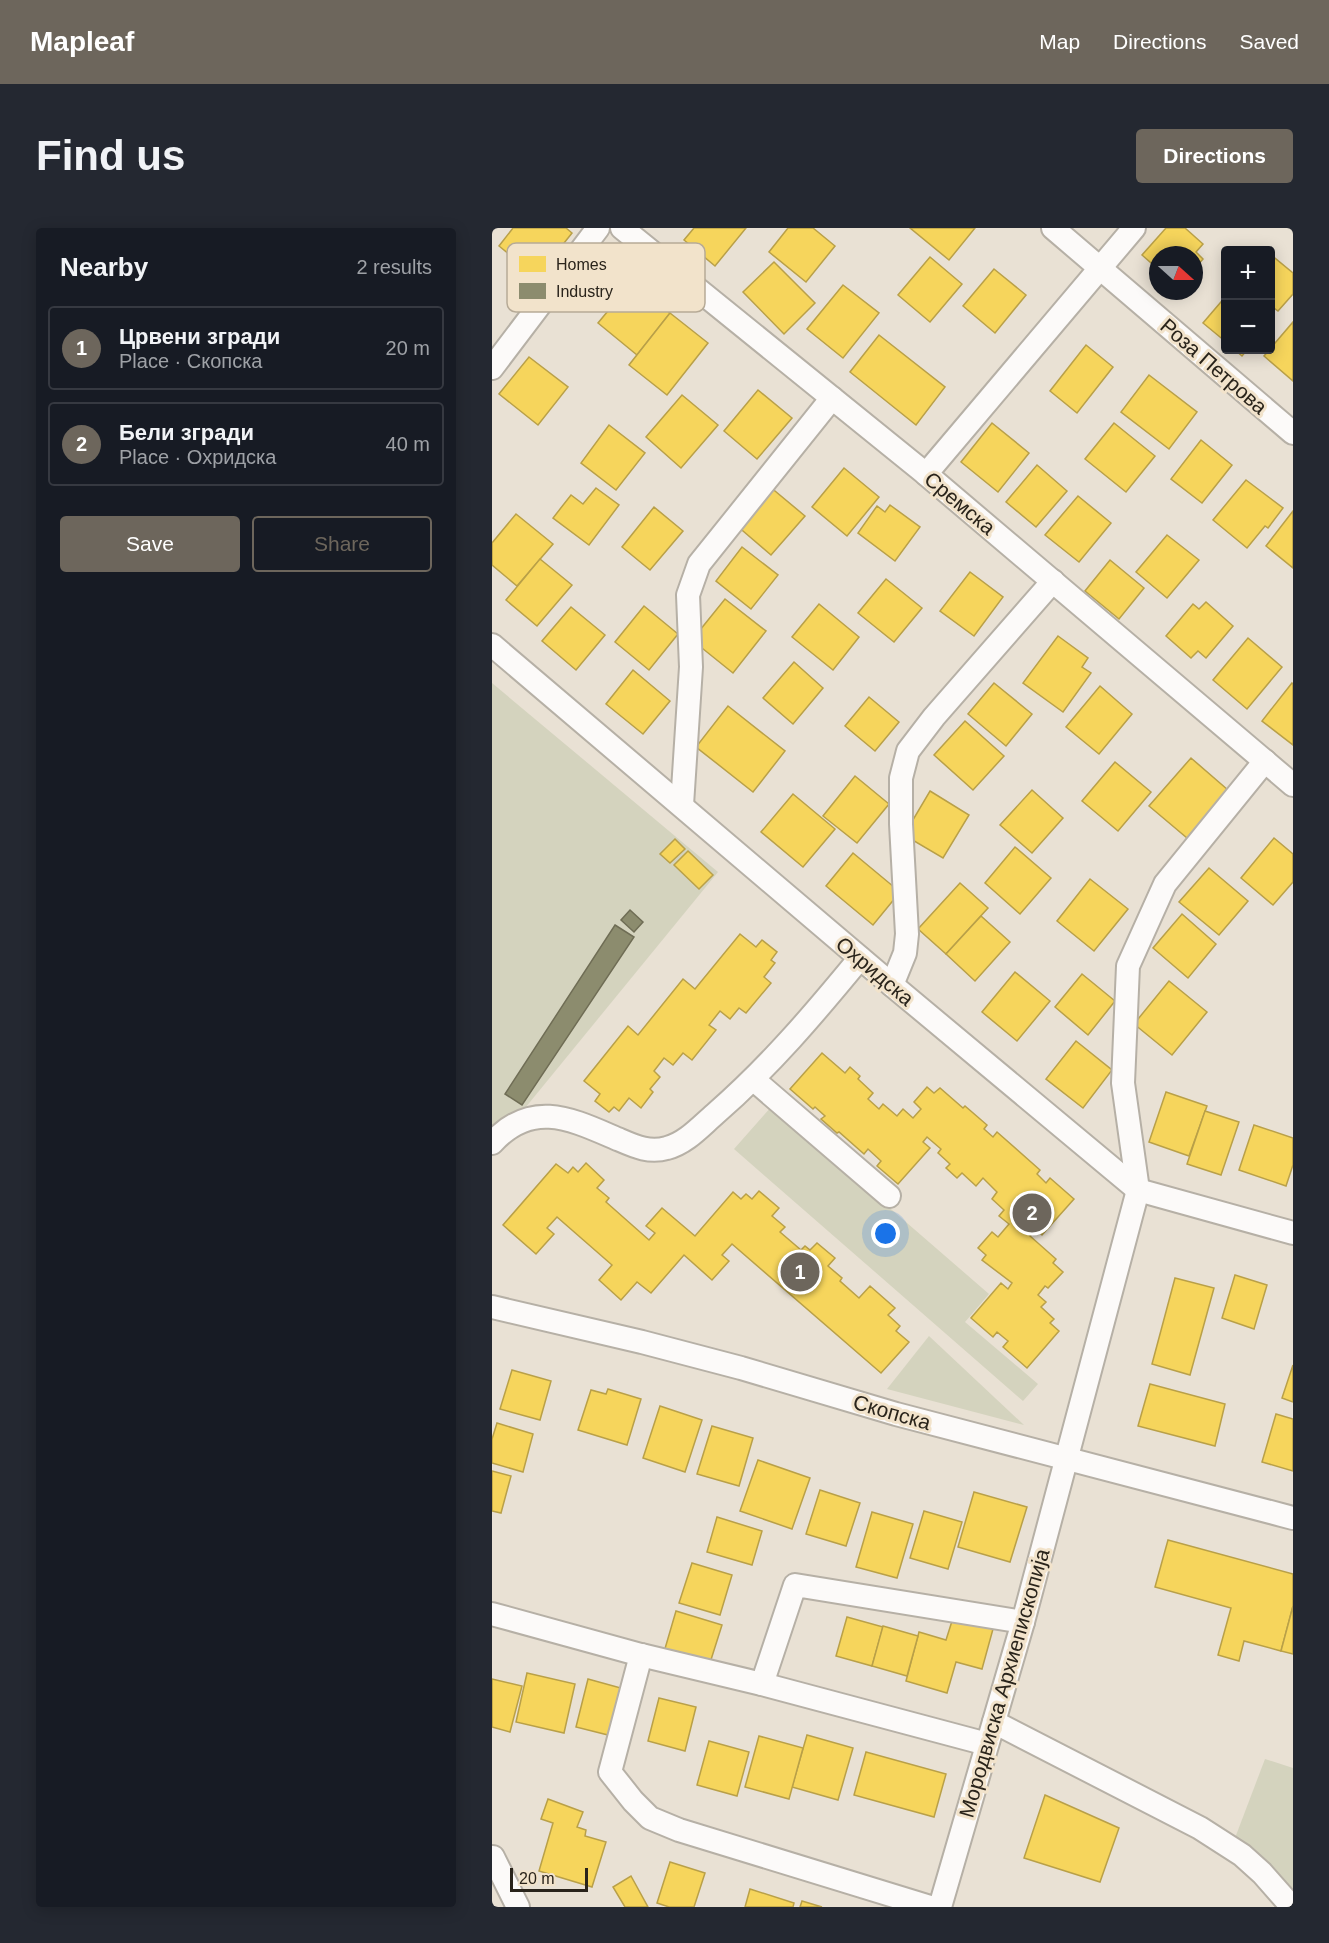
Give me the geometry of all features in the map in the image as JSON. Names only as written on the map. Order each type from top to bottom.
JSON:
[{"type":"street","points":[[587,243],[598,228]]},
{"type":"street","name":"Сремска","points":[[622,228],[641,243]]},
{"type":"street","name":"Роза Петрова","points":[[1053,228],[1293,433]]},
{"type":"street","points":[[926,474],[1134,228]]},
{"type":"street","name":"Сремска","points":[[705,295],[926,474],[1293,785]]},
{"type":"street","points":[[492,368],[534,312]]},
{"type":"street","points":[[682,805],[692,667],[688,595],[695,574],[699,564],[832,398]]},
{"type":"street","points":[[892,985],[905,953],[907,934],[901,778],[908,751],[934,717],[1053,581]]},
{"type":"street","name":"Охридска","points":[[492,645],[892,985],[1138,1190],[1293,1233]]},
{"type":"street","points":[[1138,1190],[1124,1083],[1128,966],[1165,884],[1265,761]]},
{"type":"street","points":[[492,1143],[510,1125],[539,1116],[560,1117],[578,1122],[639,1149],[659,1150],[683,1141],[754,1080],[860,958]]},
{"type":"street","points":[[754,1080],[889,1196]]},
{"type":"street","name":"Мородвиска Архиепископија","points":[[940,1907],[1023,1622],[1138,1190]]},
{"type":"street","name":"Скопска","points":[[492,1307],[653,1344],[896,1414],[1293,1518]]},
{"type":"street","points":[[762,1684],[795,1585],[1023,1622]]},
{"type":"street","points":[[492,1614],[987,1744]]},
{"type":"street","points":[[640,1654],[610,1772],[650,1818],[679,1830],[930,1907]]},
{"type":"street","points":[[994,1722],[1200,1828],[1242,1855],[1262,1873],[1292,1907]]},
{"type":"street","points":[[493,1857],[518,1907]]},
{"type":"green space","points":[[492,683],[718,872],[521,1113],[492,1129]]},
{"type":"green space","points":[[772,1106],[989,1294],[965,1322],[1038,1384],[1023,1401],[734,1149]]},
{"type":"green space","points":[[929,1336],[1024,1425],[887,1389]]},
{"type":"green space","points":[[1265,1759],[1293,1768],[1293,1891],[1235,1838]]},
{"type":"building: Homes","points":[[513,228],[566,228],[572,233],[564,243],[507,243],[507,253],[499,246]]},
{"type":"building: Homes","points":[[694,228],[746,228],[715,266],[705,258],[705,243],[688,243],[684,240]]},
{"type":"building: Homes","points":[[788,228],[813,228],[835,246],[806,282],[769,252]]},
{"type":"building: Homes","points":[[910,228],[975,228],[949,260]]},
{"type":"building: Homes","points":[[1166,228],[1185,228],[1203,244],[1201,246],[1150,246]]},
{"type":"building: Homes","points":[[1149,247],[1149,261],[1142,255]]},
{"type":"building: Homes","points":[[930,257],[962,284],[930,322],[898,295]]},
{"type":"building: Homes","points":[[1275,258],[1293,273],[1293,294],[1278,311],[1275,309]]},
{"type":"building: Homes","points":[[774,262],[815,303],[784,334],[743,292]]},
{"type":"building: Homes","points":[[994,269],[1026,295],[995,333],[963,306]]},
{"type":"building: Homes","points":[[843,285],[879,313],[843,358],[807,329]]},
{"type":"building: Homes","points":[[1221,302],[1221,338],[1203,323]]},
{"type":"building: Homes","points":[[607,312],[670,313],[637,355],[598,323]]},
{"type":"building: Homes","points":[[670,313],[708,343],[667,395],[629,365]]},
{"type":"building: Homes","points":[[1293,322],[1293,381],[1264,356],[1275,354],[1275,343]]},
{"type":"building: Homes","points":[[879,335],[945,387],[916,425],[850,372]]},
{"type":"building: Homes","points":[[1086,345],[1113,367],[1077,413],[1050,391]]},
{"type":"building: Homes","points":[[529,357],[568,387],[538,425],[499,394]]},
{"type":"building: Homes","points":[[1149,375],[1197,412],[1169,449],[1121,412]]},
{"type":"building: Homes","points":[[758,390],[792,418],[757,459],[724,431]]},
{"type":"building: Homes","points":[[682,395],[718,425],[681,468],[646,437]]},
{"type":"building: Homes","points":[[992,423],[1029,453],[998,492],[961,462]]},
{"type":"building: Homes","points":[[1114,423],[1155,456],[1126,492],[1085,459]]},
{"type":"building: Homes","points":[[609,425],[645,453],[616,490],[581,463]]},
{"type":"building: Homes","points":[[1201,440],[1232,465],[1202,503],[1171,479]]},
{"type":"building: Homes","points":[[1037,465],[1067,491],[1036,527],[1006,502]]},
{"type":"building: Homes","points":[[844,468],[879,497],[847,536],[812,507]]},
{"type":"building: Homes","points":[[1246,480],[1283,508],[1268,528],[1265,526],[1247,548],[1213,520]]},
{"type":"building: Homes","points":[[769,486],[805,516],[771,555],[736,525]]},
{"type":"building: Homes","points":[[596,488],[619,505],[589,545],[553,518],[571,495],[583,504]]},
{"type":"building: Homes","points":[[1078,496],[1111,523],[1079,562],[1045,535]]},
{"type":"building: Homes","points":[[890,505],[920,527],[895,561],[858,533],[877,506],[885,512]]},
{"type":"building: Homes","points":[[654,507],[683,531],[650,570],[622,547]]},
{"type":"building: Homes","points":[[1293,511],[1293,568],[1266,546]]},
{"type":"building: Homes","points":[[516,514],[553,544],[517,586],[492,565],[492,543]]},
{"type":"building: Homes","points":[[1167,535],[1199,560],[1167,598],[1136,572]]},
{"type":"building: Homes","points":[[742,547],[778,575],[751,609],[716,581]]},
{"type":"building: Homes","points":[[540,559],[572,585],[537,626],[506,600]]},
{"type":"building: Homes","points":[[1110,560],[1144,588],[1119,619],[1085,591]]},
{"type":"building: Homes","points":[[970,572],[1003,597],[974,636],[940,611]]},
{"type":"building: Homes","points":[[886,579],[922,608],[894,642],[858,613]]},
{"type":"building: Homes","points":[[725,599],[766,631],[733,673],[692,640]]},
{"type":"building: Homes","points":[[1206,602],[1233,626],[1206,658],[1198,651],[1191,658],[1166,636],[1193,604],[1199,609]]},
{"type":"building: Homes","points":[[819,604],[859,637],[833,670],[792,637]]},
{"type":"building: Homes","points":[[644,606],[678,634],[649,670],[615,642]]},
{"type":"building: Homes","points":[[571,607],[605,635],[576,670],[542,641]]},
{"type":"building: Homes","points":[[1058,636],[1088,658],[1082,667],[1091,673],[1063,712],[1023,683]]},
{"type":"building: Homes","points":[[1248,638],[1282,667],[1247,709],[1213,680]]},
{"type":"building: Homes","points":[[794,662],[823,688],[793,724],[763,698]]},
{"type":"building: Homes","points":[[633,670],[670,701],[643,734],[606,704]]},
{"type":"building: Homes","points":[[994,683],[1032,714],[1006,746],[968,714]]},
{"type":"building: Homes","points":[[1293,684],[1293,745],[1262,721]]},
{"type":"building: Homes","points":[[1100,686],[1132,714],[1099,754],[1066,727]]},
{"type":"building: Homes","points":[[869,697],[899,722],[875,751],[845,726]]},
{"type":"building: Homes","points":[[728,706],[785,751],[753,792],[696,747]]},
{"type":"building: Homes","points":[[965,721],[1004,756],[973,790],[934,755]]},
{"type":"building: Homes","points":[[1191,758],[1228,790],[1187,838],[1149,806]]},
{"type":"building: Homes","points":[[1115,762],[1151,792],[1118,831],[1082,801]]},
{"type":"building: Homes","points":[[855,776],[889,804],[857,843],[823,816]]},
{"type":"building: Homes","points":[[1032,790],[1063,818],[1032,853],[1000,825]]},
{"type":"building: Homes","points":[[930,791],[969,815],[943,858],[904,835]]},
{"type":"building: Homes","points":[[793,794],[835,829],[803,867],[761,832]]},
{"type":"building: Homes","points":[[1274,838],[1293,854],[1293,882],[1273,905],[1241,878]]},
{"type":"building: Homes","points":[[675,839],[685,849],[670,863],[660,854]]},
{"type":"building: Homes","points":[[1015,847],[1051,878],[1020,914],[985,883]]},
{"type":"building: Homes","points":[[688,851],[713,875],[699,889],[674,865]]},
{"type":"building: Homes","points":[[853,853],[900,892],[873,925],[826,886]]},
{"type":"building: Homes","points":[[1209,868],[1248,901],[1219,935],[1179,902]]},
{"type":"building: Homes","points":[[1090,879],[1128,909],[1094,951],[1057,921]]},
{"type":"building: Homes","points":[[960,883],[988,908],[946,954],[918,929]]},
{"type":"building: Homes","points":[[1182,914],[1216,944],[1188,978],[1153,948]]},
{"type":"building: Homes","points":[[981,916],[1010,942],[975,981],[946,954]]},
{"type":"building: Homes","points":[[740,934],[756,947],[762,940],[777,952],[771,960],[775,963],[764,977],[771,983],[746,1013],[739,1008],[730,1019],[720,1011],[709,1025],[716,1030],[692,1060],[683,1053],[673,1065],[664,1058],[654,1071],[660,1077],[650,1089],[653,1092],[641,1108],[629,1098],[619,1111],[614,1107],[609,1112],[595,1101],[600,1094],[584,1081],[628,1026],[638,1035],[683,979],[695,989]]},
{"type":"building: Homes","points":[[1015,972],[1050,1001],[1017,1041],[982,1012]]},
{"type":"building: Homes","points":[[1082,974],[1115,1001],[1088,1035],[1055,1007]]},
{"type":"building: Homes","points":[[1169,981],[1207,1012],[1172,1055],[1134,1024]]},
{"type":"building: Homes","points":[[1076,1041],[1112,1070],[1083,1108],[1046,1079]]},
{"type":"building: Homes","points":[[822,1053],[845,1073],[850,1067],[860,1076],[858,1079],[873,1093],[868,1099],[879,1109],[883,1104],[897,1116],[903,1109],[913,1118],[921,1109],[914,1102],[927,1087],[934,1093],[940,1088],[987,1125],[984,1129],[993,1137],[997,1132],[1040,1170],[1037,1174],[1046,1183],[1050,1178],[1074,1199],[1042,1235],[1036,1229],[1030,1236],[1056,1259],[1053,1263],[1063,1272],[1048,1288],[1045,1286],[1038,1295],[1046,1302],[1041,1307],[1054,1319],[1050,1323],[1059,1331],[1027,1368],[1003,1347],[1008,1341],[997,1332],[993,1337],[971,1318],[1001,1283],[1008,1289],[1012,1283],[982,1260],[986,1255],[978,1248],[992,1232],[998,1237],[1009,1224],[999,1216],[1004,1210],[992,1199],[997,1192],[983,1178],[976,1186],[962,1173],[957,1178],[946,1168],[950,1164],[938,1153],[941,1149],[927,1137],[923,1142],[930,1148],[898,1184],[877,1166],[881,1161],[868,1149],[864,1154],[821,1119],[825,1116],[815,1107],[813,1109],[790,1089]]},
{"type":"building: Homes","points":[[1166,1092],[1207,1106],[1189,1156],[1149,1142]]},
{"type":"building: Homes","points":[[1205,1111],[1239,1122],[1221,1175],[1187,1164]]},
{"type":"building: Homes","points":[[1254,1125],[1293,1138],[1293,1165],[1286,1186],[1239,1170]]},
{"type":"building: Homes","points":[[586,1163],[604,1180],[597,1188],[609,1198],[606,1202],[649,1240],[655,1233],[646,1226],[662,1208],[695,1236],[733,1192],[741,1199],[746,1194],[752,1199],[759,1191],[779,1208],[772,1216],[785,1227],[780,1232],[801,1250],[805,1246],[810,1250],[817,1243],[835,1258],[828,1266],[842,1278],[840,1281],[859,1298],[870,1286],[895,1308],[888,1315],[900,1326],[896,1331],[909,1342],[881,1373],[732,1244],[722,1255],[729,1261],[712,1280],[684,1255],[651,1293],[637,1282],[621,1300],[599,1280],[612,1265],[557,1217],[547,1228],[554,1234],[536,1254],[503,1225],[556,1164],[568,1173],[573,1167],[578,1172]]},
{"type":"building: Homes","points":[[1235,1275],[1267,1285],[1254,1329],[1222,1318]]},
{"type":"building: Homes","points":[[1175,1278],[1214,1288],[1190,1375],[1152,1364]]},
{"type":"building: Homes","points":[[1293,1365],[1293,1402],[1282,1398]]},
{"type":"building: Homes","points":[[512,1370],[551,1381],[540,1420],[500,1409]]},
{"type":"building: Homes","points":[[1150,1384],[1225,1404],[1215,1446],[1138,1426]]},
{"type":"building: Homes","points":[[608,1389],[641,1399],[627,1445],[578,1430],[591,1390],[606,1394]]},
{"type":"building: Homes","points":[[660,1406],[702,1420],[685,1472],[643,1458]]},
{"type":"building: Homes","points":[[1276,1414],[1293,1419],[1293,1471],[1262,1462]]},
{"type":"building: Homes","points":[[497,1423],[533,1434],[523,1472],[492,1463],[492,1439]]},
{"type":"building: Homes","points":[[712,1426],[753,1438],[739,1486],[697,1474]]},
{"type":"building: Homes","points":[[758,1460],[810,1478],[792,1529],[740,1511]]},
{"type":"building: Homes","points":[[492,1471],[511,1476],[501,1513],[492,1511]]},
{"type":"building: Homes","points":[[820,1490],[860,1503],[846,1546],[806,1534]]},
{"type":"building: Homes","points":[[974,1492],[1027,1507],[1010,1562],[958,1547]]},
{"type":"building: Homes","points":[[924,1511],[962,1522],[948,1569],[910,1558]]},
{"type":"building: Homes","points":[[872,1512],[913,1524],[897,1578],[856,1567]]},
{"type":"building: Homes","points":[[717,1517],[762,1531],[752,1565],[707,1552]]},
{"type":"building: Homes","points":[[1168,1540],[1293,1574],[1293,1606],[1281,1651],[1244,1641],[1239,1661],[1218,1655],[1231,1608],[1155,1587]]},
{"type":"building: Homes","points":[[692,1563],[732,1575],[720,1615],[679,1603]]},
{"type":"building: Homes","points":[[1293,1606],[1293,1654],[1281,1651]]},
{"type":"building: Homes","points":[[676,1611],[722,1625],[709,1666],[664,1652]]},
{"type":"building: Homes","points":[[847,1617],[883,1627],[872,1666],[836,1656]]},
{"type":"building: Homes","points":[[953,1618],[993,1629],[982,1669],[956,1662],[947,1693],[906,1681],[919,1632],[946,1640]]},
{"type":"building: Homes","points":[[883,1626],[918,1636],[907,1676],[872,1666]]},
{"type":"building: Homes","points":[[527,1673],[575,1684],[564,1733],[516,1722]]},
{"type":"building: Homes","points":[[492,1679],[522,1686],[510,1732],[492,1727]]},
{"type":"building: Homes","points":[[588,1679],[628,1690],[616,1737],[576,1727]]},
{"type":"building: Homes","points":[[659,1698],[696,1707],[685,1751],[648,1741]]},
{"type":"building: Homes","points":[[807,1735],[853,1748],[838,1800],[792,1787]]},
{"type":"building: Homes","points":[[759,1736],[803,1748],[789,1799],[745,1787]]},
{"type":"building: Homes","points":[[709,1741],[749,1752],[737,1796],[697,1785]]},
{"type":"building: Homes","points":[[866,1752],[946,1774],[934,1817],[854,1795]]},
{"type":"building: Homes","points":[[1045,1795],[1119,1828],[1100,1882],[1024,1858]]},
{"type":"building: Homes","points":[[548,1799],[583,1812],[577,1827],[586,1830],[585,1836],[606,1842],[592,1887],[539,1871],[553,1823],[541,1819]]},
{"type":"building: Homes","points":[[670,1862],[705,1873],[694,1907],[669,1907],[657,1903]]},
{"type":"building: Homes","points":[[631,1876],[648,1907],[625,1907],[613,1887]]},
{"type":"building: Homes","points":[[750,1889],[794,1903],[793,1907],[745,1907]]},
{"type":"building: Homes","points":[[802,1901],[822,1907],[800,1907]]},
{"type":"building: Industry","points":[[630,910],[643,922],[634,932],[621,920]]},
{"type":"building: Industry","points":[[615,925],[634,937],[522,1105],[505,1094]]},
{"type":"place","name":"Бели згради","points":[[1032,1213]]},
{"type":"place","name":"Црвени згради","points":[[800,1272]]}]
